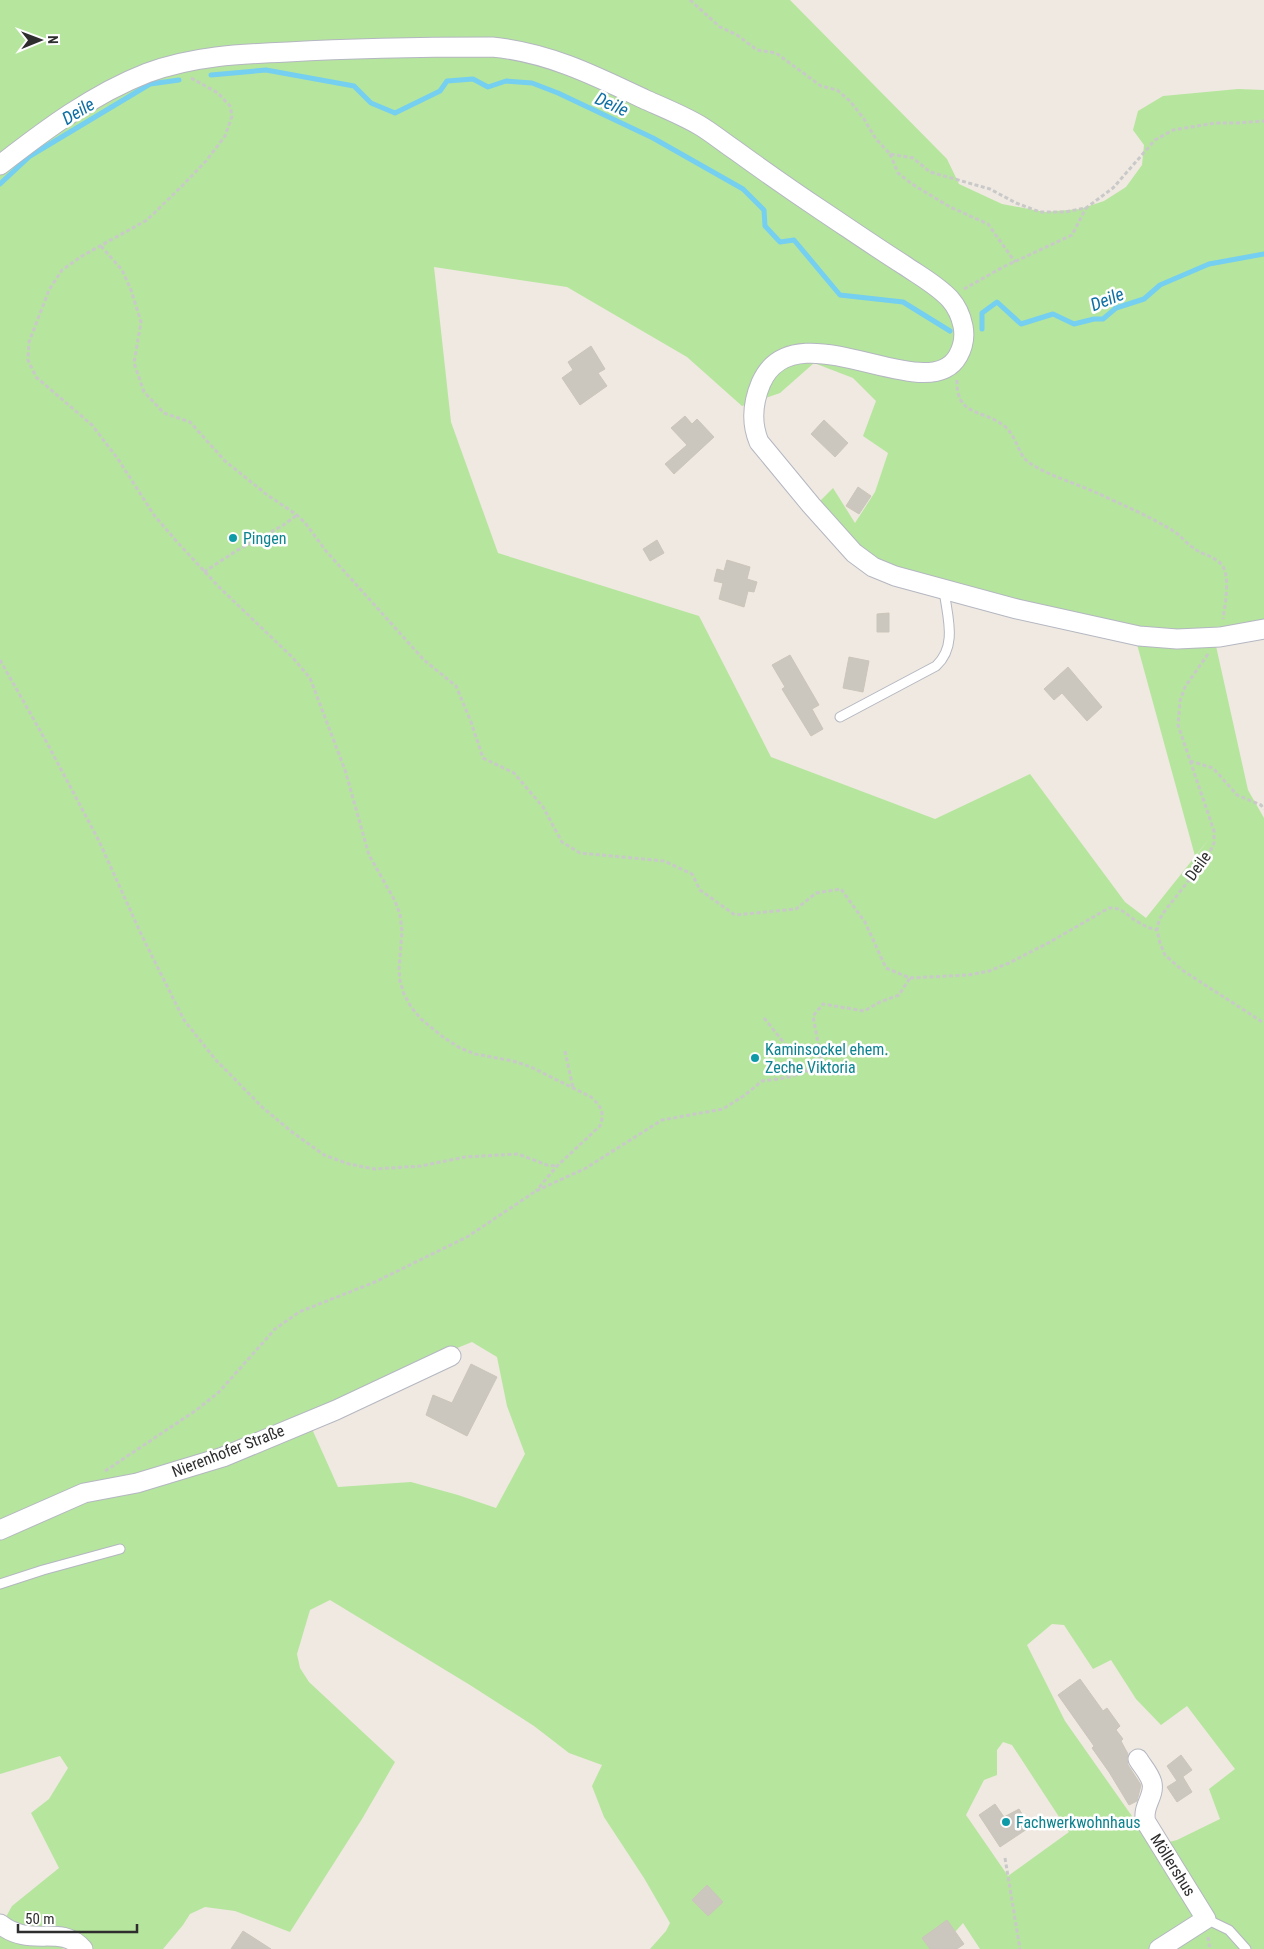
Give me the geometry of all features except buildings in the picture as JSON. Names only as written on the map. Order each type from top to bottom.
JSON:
[{"type":"street","points":[[0,166],[72,113],[101,95],[133,79],[171,65],[210,56],[346,48],[492,47],[536,53],[575,66],[698,125],[935,286],[957,308],[961,318],[964,337],[960,352],[948,368],[935,373],[925,373],[817,353],[793,355],[777,363],[766,373],[756,397],[754,417],[756,435],[765,451],[854,553],[865,562],[881,571],[944,590],[1139,636],[1170,639],[1220,637],[1264,628]]},
{"type":"street","name":"Nierenhofer Straße","points":[[0,1530],[84,1493],[137,1483],[223,1457],[336,1410],[451,1356]]},
{"type":"street","name":"Möllershus","points":[[1138,1759],[1152,1783],[1152,1794],[1145,1812],[1146,1822],[1206,1919]]},
{"type":"street","points":[[1159,1949],[1206,1919]]},
{"type":"street","points":[[0,1924],[21,1935],[69,1938],[83,1949]]},
{"type":"lane","points":[[840,717],[928,670],[943,659],[949,647],[950,634],[944,590]]},
{"type":"lane","points":[[0,1584],[120,1549]]},
{"type":"lane","points":[[1206,1919],[1229,1930],[1246,1949]]},
{"type":"path","points":[[690,0],[720,27],[737,35],[757,50],[776,53],[821,86],[837,90],[850,101],[876,139],[890,154],[898,173],[950,208],[988,224],[1015,262]]},
{"type":"path","points":[[171,65],[179,75],[195,79],[226,100],[230,106],[232,116],[226,136],[206,161],[161,207],[132,229],[82,256],[62,270],[49,290],[29,342],[28,360],[36,377],[92,425],[118,460],[154,515],[204,572],[292,657],[305,671],[314,685],[345,770],[369,855],[395,900],[400,914],[402,932],[400,981],[411,1007],[421,1019],[460,1048],[475,1054],[512,1061],[531,1067],[591,1097],[599,1104],[603,1118],[600,1126],[557,1166],[536,1190]]},
{"type":"path","points":[[950,299],[1015,262],[1072,235],[1086,208],[1113,188],[1155,140],[1172,130],[1215,123],[1264,121]]},
{"type":"path","points":[[890,154],[913,158],[930,172],[990,189],[1040,212],[1064,212],[1086,208]]},
{"type":"path","points":[[101,246],[122,270],[131,290],[141,322],[134,364],[144,392],[164,413],[190,422],[224,461],[266,494],[297,515],[326,551],[424,660],[456,686],[483,758],[514,773],[543,807],[562,842],[580,853],[664,861],[692,874],[700,890],[736,915],[796,908],[816,893],[841,890],[865,922],[886,968],[910,978],[968,975],[989,971],[1050,942],[1109,908],[1116,907],[1135,921],[1158,930],[1165,955],[1182,970],[1264,1022]]},
{"type":"path","points":[[948,368],[957,378],[956,388],[962,403],[970,410],[1006,427],[1014,435],[1026,461],[1048,474],[1095,492],[1174,532],[1195,549],[1222,564],[1227,588],[1220,637]]},
{"type":"path","points":[[204,572],[236,551],[282,526],[297,515]]},
{"type":"path","name":"Deile","points":[[1158,930],[1159,920],[1164,912],[1208,856],[1214,843],[1214,831],[1178,725],[1180,701],[1185,687],[1220,637]]},
{"type":"path","points":[[0,660],[99,841],[142,936],[184,1020],[215,1059],[262,1107],[324,1155],[350,1164],[375,1169],[421,1166],[465,1157],[518,1154],[547,1165],[557,1166]]},
{"type":"path","points":[[1190,761],[1213,768],[1237,795],[1261,805],[1264,809]]},
{"type":"path","points":[[98,1489],[99,1481],[108,1469],[220,1392],[275,1329],[286,1321],[319,1304],[375,1282],[466,1237],[536,1190],[586,1168],[662,1120],[723,1108],[745,1096],[762,1081],[804,1073],[821,1059],[814,1016],[823,1004],[864,1011],[899,994],[910,978]]},
{"type":"path","points":[[764,1018],[793,1054],[785,1078]]},
{"type":"path","points":[[565,1051],[573,1089]]},
{"type":"path","points":[[1005,1858],[1020,1949]]},
{"type":"green space","points":[[0,0],[790,0],[947,159],[959,184],[1002,204],[1045,212],[1080,209],[1104,201],[1126,187],[1142,165],[1144,145],[1133,130],[1138,111],[1163,96],[1238,89],[1264,90],[1264,627],[1214,637],[1248,790],[1264,818],[1264,1949],[980,1949],[963,1923],[940,1949],[650,1949],[666,1931],[670,1923],[644,1878],[604,1817],[592,1786],[602,1765],[569,1753],[534,1726],[470,1685],[330,1600],[310,1610],[297,1654],[300,1668],[309,1682],[395,1762],[362,1819],[290,1932],[235,1911],[205,1907],[190,1914],[163,1949],[75,1949],[71,1947],[61,1949],[0,1949],[0,1924],[2,1924],[12,1906],[59,1868],[31,1813],[49,1799],[68,1768],[60,1756],[0,1774]],"holes":[[[434,267],[567,287],[687,357],[742,406],[780,393],[814,363],[853,378],[876,401],[863,436],[888,453],[875,492],[855,523],[833,488],[820,501],[852,539],[875,560],[970,589],[1132,626],[1195,856],[1210,838],[1146,918],[1125,902],[1030,774],[935,819],[771,757],[699,616],[498,553],[451,422]],[[472,1342],[497,1357],[507,1406],[525,1454],[496,1508],[411,1482],[338,1487],[308,1420],[381,1379]],[[1052,1624],[1064,1625],[1093,1669],[1111,1660],[1136,1699],[1161,1725],[1187,1706],[1235,1769],[1209,1789],[1220,1819],[1177,1840],[1153,1846],[1065,1721],[1027,1645]],[[1003,1742],[1012,1745],[1069,1832],[1008,1876],[966,1815],[984,1780],[997,1775],[997,1750]]]},
{"type":"waterway","name":"Deile","points":[[211,75],[266,70],[354,86],[371,103],[395,113],[440,91],[447,81],[473,79],[488,87],[506,81],[532,83],[558,93],[653,138],[743,189],[764,210],[765,226],[780,242],[794,240],[840,295],[903,302],[950,331]]},
{"type":"waterway","name":"Deile","points":[[0,184],[30,156],[150,84],[179,80]]},
{"type":"waterway","name":"Deile","points":[[982,329],[982,313],[997,302],[1021,324],[1053,314],[1074,324],[1094,319],[1103,319],[1116,308],[1144,299],[1160,285],[1209,264],[1264,254]]},
{"type":"place","name":"Pingen","points":[[233,538]]},
{"type":"place","name":"Kaminsockel ehem. Zeche Viktoria","points":[[755,1058]]},
{"type":"place","name":"Fachwerkwohnhaus","points":[[1006,1822]]}]
